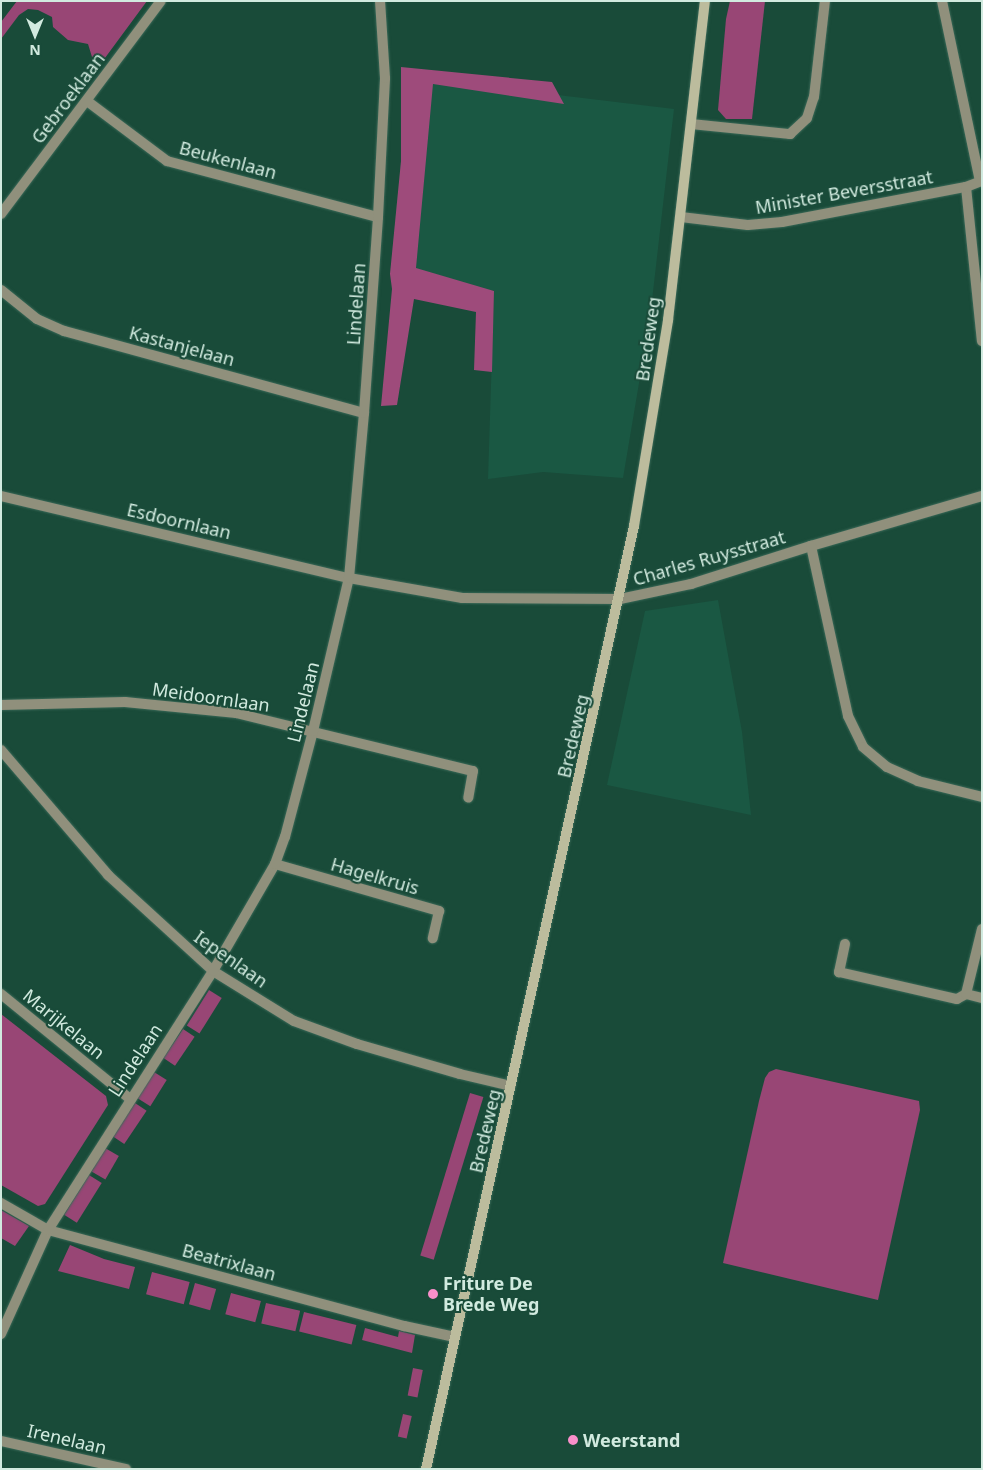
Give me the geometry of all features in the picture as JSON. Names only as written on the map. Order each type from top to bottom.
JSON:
[{"type":"street","name":"Gebroeklaan","points":[[1,214],[161,1]]},
{"type":"street","name":"Lindelaan","points":[[1,1334],[48,1230],[213,971],[276,864],[313,731],[349,578],[364,413],[378,218],[385,78],[380,1]]},
{"type":"street","name":"Bredeweg","points":[[426,1469],[620,599],[655,406],[681,217],[705,1]]},
{"type":"street","points":[[691,124],[790,134],[807,118],[814,97],[825,1]]},
{"type":"street","points":[[942,1],[981,181]]},
{"type":"street","name":"Beukenlaan","points":[[86,101],[167,161],[378,218]]},
{"type":"street","name":"Minister Beversstraat","points":[[681,217],[748,225],[782,222],[966,187],[981,181]]},
{"type":"street","points":[[966,187],[982,341]]},
{"type":"street","name":"Kastanjelaan","points":[[1,290],[37,319],[64,330],[364,413]]},
{"type":"street","name":"Esdoornlaan","points":[[1,496],[349,578]]},
{"type":"street","name":"Charles Ruysstraat","points":[[349,578],[462,598],[620,599],[691,584],[811,546],[982,496]]},
{"type":"street","points":[[811,546],[848,716],[863,747],[887,767],[918,781],[982,797]]},
{"type":"street","name":"Meidoornlaan","points":[[1,704],[125,702],[236,713],[473,770],[468,798]]},
{"type":"street","name":"Iepenlaan","points":[[1,750],[108,875],[213,971],[294,1021],[357,1044],[460,1074],[511,1086]]},
{"type":"street","name":"Hagelkruis","points":[[276,864],[440,911],[433,938]]},
{"type":"street","points":[[966,994],[982,929]]},
{"type":"street","points":[[845,944],[838,972],[957,999],[966,994],[982,998]]},
{"type":"street","name":"Marijkelaan","points":[[1,994],[130,1099]]},
{"type":"street","name":"Beatrixlaan","points":[[1,1203],[48,1230],[404,1326],[455,1337]]},
{"type":"street","name":"Irenelaan","points":[[1,1441],[126,1469]]},
{"type":"shaded area","points":[[17,1],[147,1],[102,62],[92,57],[88,44],[68,40],[53,27],[52,17],[38,10],[28,9],[19,15],[1,39],[1,22]]},
{"type":"shaded area","points":[[730,1],[765,1],[752,119],[726,119],[718,110],[726,19]]},
{"type":"shaded area","points":[[401,67],[552,82],[564,104],[433,84],[416,268],[494,291],[492,372],[474,370],[476,312],[414,299],[397,405],[381,406],[392,289],[390,274],[401,161]]},
{"type":"shaded area","points":[[401,76],[674,109],[650,318],[623,478],[543,472],[488,479],[494,291],[390,274],[401,161]]},
{"type":"shaded area","points":[[718,600],[742,732],[751,815],[607,785],[645,611]]},
{"type":"shaded area","points":[[209,990],[222,998],[199,1034],[187,1026]]},
{"type":"shaded area","points":[[1,1014],[106,1096],[108,1105],[45,1204],[38,1206],[1,1185]]},
{"type":"shaded area","points":[[183,1029],[195,1037],[175,1066],[163,1058]]},
{"type":"shaded area","points":[[776,1069],[919,1101],[920,1110],[878,1300],[723,1263],[765,1078],[769,1072]]},
{"type":"shaded area","points":[[154,1072],[167,1080],[150,1106],[138,1098]]},
{"type":"shaded area","points":[[470,1093],[483,1097],[434,1260],[420,1256]]},
{"type":"shaded area","points":[[135,1103],[147,1111],[124,1144],[113,1136]]},
{"type":"shaded area","points":[[105,1148],[119,1156],[105,1179],[91,1171]]},
{"type":"shaded area","points":[[89,1175],[102,1183],[77,1223],[64,1215]]},
{"type":"shaded area","points":[[1,1210],[29,1226],[15,1246],[1,1238]]},
{"type":"shaded area","points":[[70,1245],[104,1259],[135,1267],[129,1289],[58,1271]]},
{"type":"shaded area","points":[[152,1272],[190,1282],[184,1304],[146,1294]]},
{"type":"shaded area","points":[[195,1283],[216,1289],[210,1310],[189,1304]]},
{"type":"shaded area","points":[[231,1293],[261,1301],[255,1322],[225,1314]]},
{"type":"shaded area","points":[[266,1303],[300,1311],[295,1331],[261,1323]]},
{"type":"shaded area","points":[[304,1312],[356,1325],[352,1344],[299,1331]]},
{"type":"shaded area","points":[[365,1328],[398,1337],[399,1331],[415,1335],[412,1353],[362,1340]]},
{"type":"shaded area","points":[[413,1368],[423,1370],[417,1397],[408,1395]]},
{"type":"shaded area","points":[[403,1414],[412,1416],[407,1438],[398,1436]]},
{"type":"place","name":"Friture De Brede Weg","points":[[433,1294]]},
{"type":"place","name":"Weerstand","points":[[573,1440]]}]
